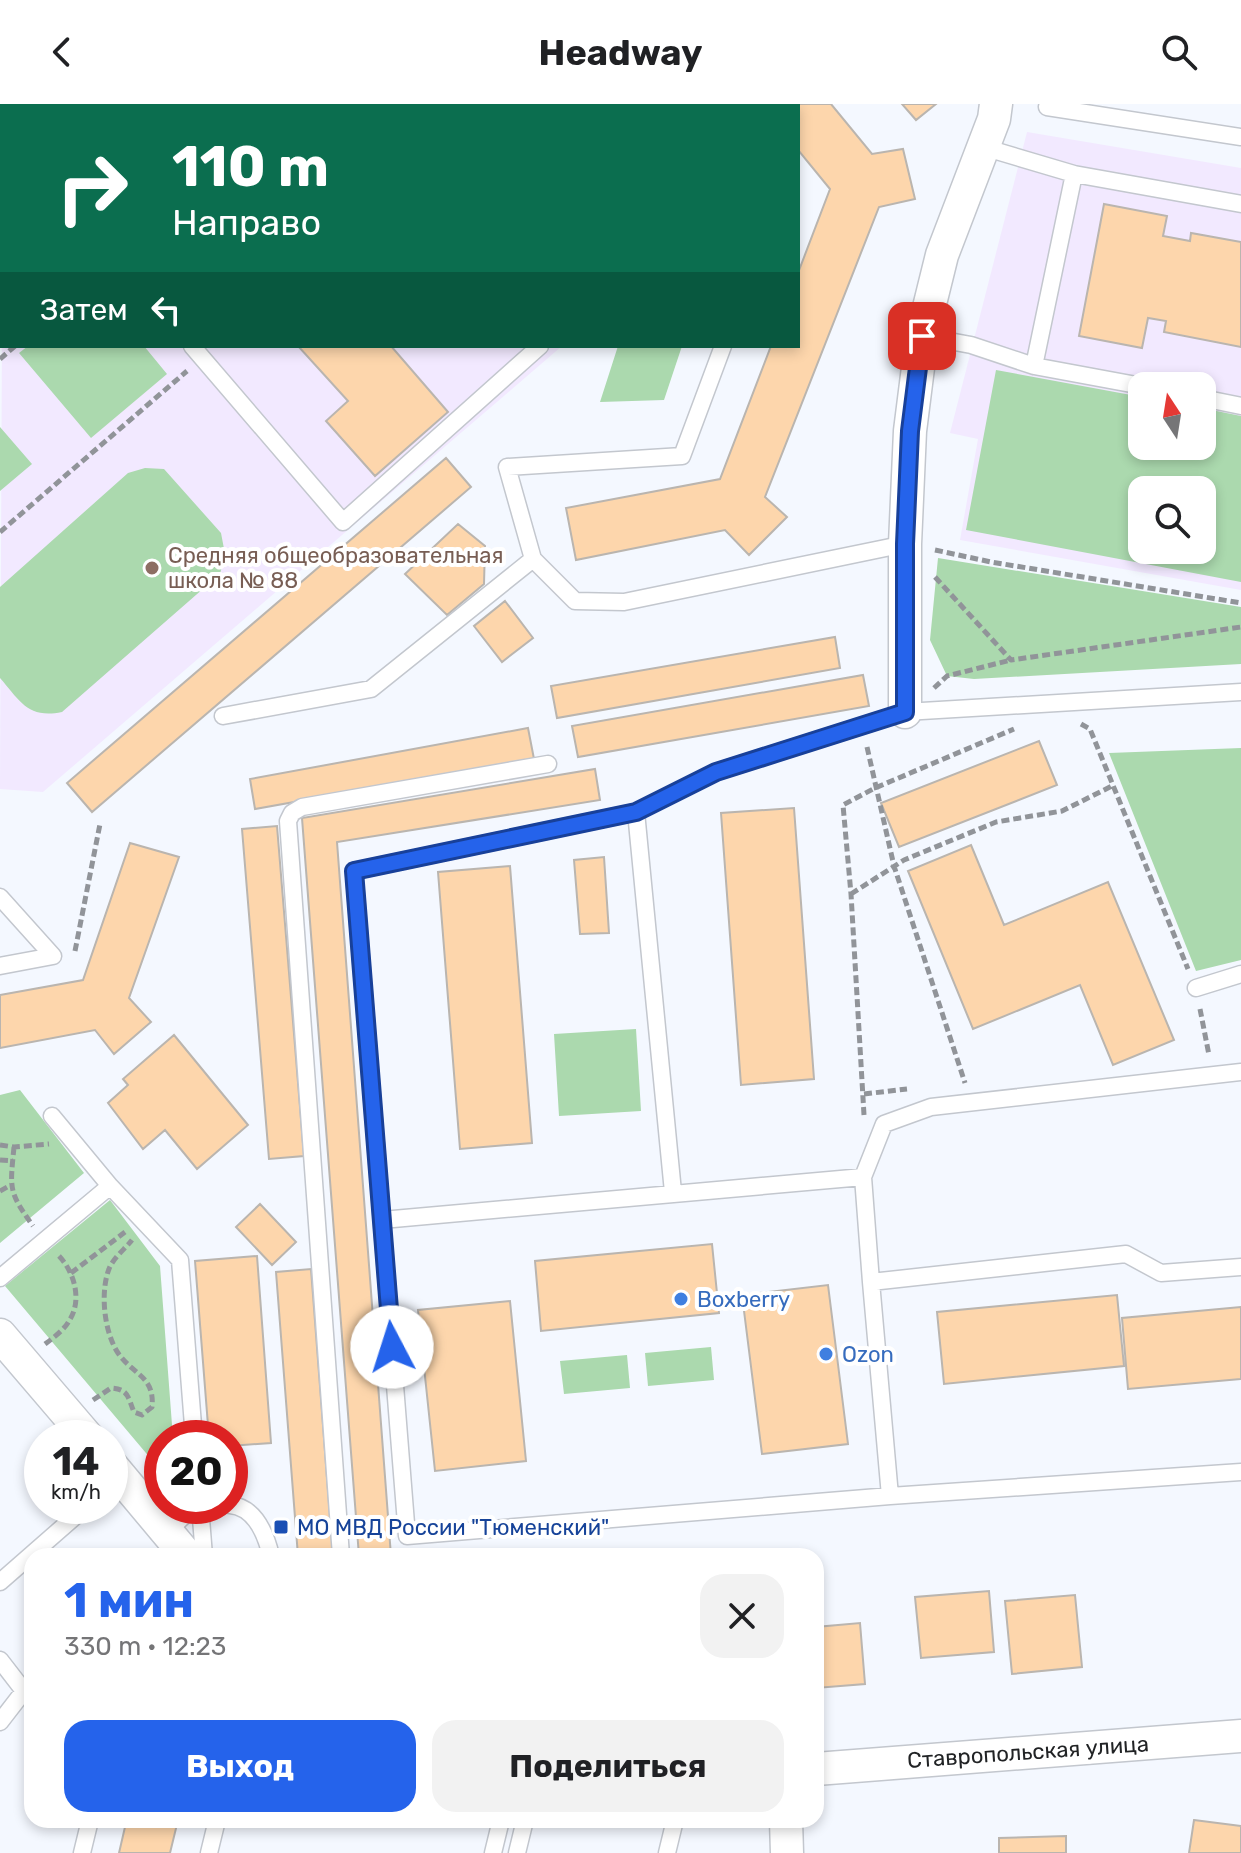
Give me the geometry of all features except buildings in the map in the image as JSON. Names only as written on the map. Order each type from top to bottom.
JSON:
[{"type":"street","points":[[905,712],[905,544],[910,431],[922,336],[942,255],[994,119],[996,104]]},
{"type":"street","points":[[0,1335],[73,1420]]},
{"type":"street","points":[[128,1490],[177,1544]]},
{"type":"street","name":"Ставропольская улица","points":[[824,1768],[1241,1736]]},
{"type":"street","points":[[786,1828],[787,1853]]},
{"type":"lane","points":[[1047,107],[1241,137]]},
{"type":"lane","points":[[983,147],[1074,174],[1241,204]]},
{"type":"lane","points":[[1034,366],[1074,174]]},
{"type":"lane","points":[[922,336],[971,345],[1034,366],[1128,383]]},
{"type":"lane","points":[[197,352],[343,522],[538,348]]},
{"type":"lane","points":[[722,348],[682,456],[507,467],[533,559],[575,601],[624,602],[905,544]]},
{"type":"lane","points":[[1216,401],[1241,406]]},
{"type":"lane","points":[[223,716],[371,689],[533,559]]},
{"type":"lane","points":[[1241,692],[905,712],[716,772],[636,812],[354,871],[407,1536],[890,1496],[1241,1472]]},
{"type":"lane","points":[[340,1548],[288,821],[292,813],[302,807],[548,764]]},
{"type":"lane","points":[[636,812],[673,1192]]},
{"type":"lane","points":[[0,897],[53,956],[0,966]]},
{"type":"lane","points":[[1196,988],[1241,974]]},
{"type":"lane","points":[[890,1496],[863,1177],[884,1124],[931,1107],[1241,1072]]},
{"type":"lane","points":[[52,1116],[110,1186],[180,1260],[193,1420]]},
{"type":"lane","points":[[382,1220],[863,1177]]},
{"type":"lane","points":[[0,1278],[110,1186]]},
{"type":"lane","points":[[871,1282],[1126,1254],[1161,1273],[1241,1267]]},
{"type":"lane","points":[[248,1514],[256,1520],[266,1536],[269,1548]]},
{"type":"lane","points":[[39,1548],[66,1524]]},
{"type":"lane","points":[[177,1544],[185,1524]]},
{"type":"lane","points":[[202,1524],[204,1548]]},
{"type":"lane","points":[[0,1582],[24,1561]]},
{"type":"lane","points":[[0,1660],[24,1691],[0,1722]]},
{"type":"lane","points":[[82,1853],[88,1828]]},
{"type":"lane","points":[[209,1853],[215,1828]]},
{"type":"lane","points":[[493,1853],[499,1828]]},
{"type":"lane","points":[[517,1853],[523,1828]]},
{"type":"lane","points":[[667,1853],[673,1828]]},
{"type":"path","points":[[0,532],[197,352]]},
{"type":"path","points":[[905,544],[991,562],[1241,603]]},
{"type":"path","points":[[905,544],[1011,660]]},
{"type":"path","points":[[905,712],[947,676],[1011,660],[1241,627]]},
{"type":"path","points":[[1079,723],[1090,729],[1196,988],[1213,1075]]},
{"type":"path","points":[[862,727],[894,866],[965,1083],[950,1085]]},
{"type":"path","points":[[864,1122],[843,805],[875,788],[1018,728]]},
{"type":"path","points":[[851,894],[894,866],[996,822],[1062,811],[1112,786]]},
{"type":"path","points":[[74,953],[100,824]]},
{"type":"path","points":[[864,1094],[922,1088]]},
{"type":"path","points":[[0,1145],[14,1147],[74,1141]]},
{"type":"path","points":[[14,1147],[11,1185],[14,1200],[65,1263],[71,1273],[75,1295],[69,1321],[38,1349]]},
{"type":"path","points":[[0,1160],[13,1161]]},
{"type":"path","points":[[0,1191],[11,1185]]},
{"type":"path","points":[[71,1273],[144,1222]]},
{"type":"path","points":[[86,1406],[111,1388],[120,1388],[129,1394],[134,1412],[142,1415],[152,1407],[154,1394],[148,1382],[118,1353],[109,1331],[105,1296],[110,1266],[144,1222]]},
{"type":"shaded area","points":[[1027,132],[1241,168],[1241,590],[960,540],[978,439],[950,433]]},
{"type":"shaded area","name":"Средняя общеобразовательная школа № 88","points":[[2,348],[560,348],[43,792],[0,789]]},
{"type":"green space","points":[[25,348],[146,348],[167,374],[91,438],[19,353]]},
{"type":"green space","points":[[617,348],[681,348],[664,400],[600,402]]},
{"type":"green space","points":[[996,370],[1128,394],[1128,460],[1216,460],[1216,411],[1241,416],[1241,582],[1146,564],[1216,564],[1216,476],[1128,476],[1128,561],[966,530]]},
{"type":"green space","points":[[0,427],[32,464],[0,491]]},
{"type":"green space","points":[[145,468],[164,469],[221,533],[225,554],[220,574],[62,712],[41,713],[33,710],[19,701],[0,678],[0,587],[128,473]]},
{"type":"green space","points":[[938,558],[1241,607],[1241,664],[974,679],[947,676],[930,640]]},
{"type":"green space","points":[[1241,748],[1241,960],[1196,971],[1109,753]]},
{"type":"green space","points":[[636,1029],[641,1111],[559,1116],[554,1034]]},
{"type":"green space","points":[[20,1090],[84,1173],[0,1243],[0,1095]]},
{"type":"green space","points":[[110,1200],[160,1266],[172,1420],[144,1420],[144,1451],[128,1432],[128,1420],[118,1420],[5,1286]]},
{"type":"green space","points":[[711,1347],[714,1380],[648,1386],[645,1353]]},
{"type":"green space","points":[[627,1355],[630,1388],[564,1394],[560,1361]]},
{"type":"place","name":"Средняя общеобразовательная школа № 88","points":[[152,568]]},
{"type":"place","name":"Boxberry","points":[[681,1299]]},
{"type":"place","name":"Ozon","points":[[826,1354]]},
{"type":"place","name":"МО МВД России \"Тюменский\"","points":[[281,1527]]},
{"type":"route","points":[[392,1347],[354,871],[636,812],[716,772],[905,712],[905,544],[910,431],[922,336]]}]
